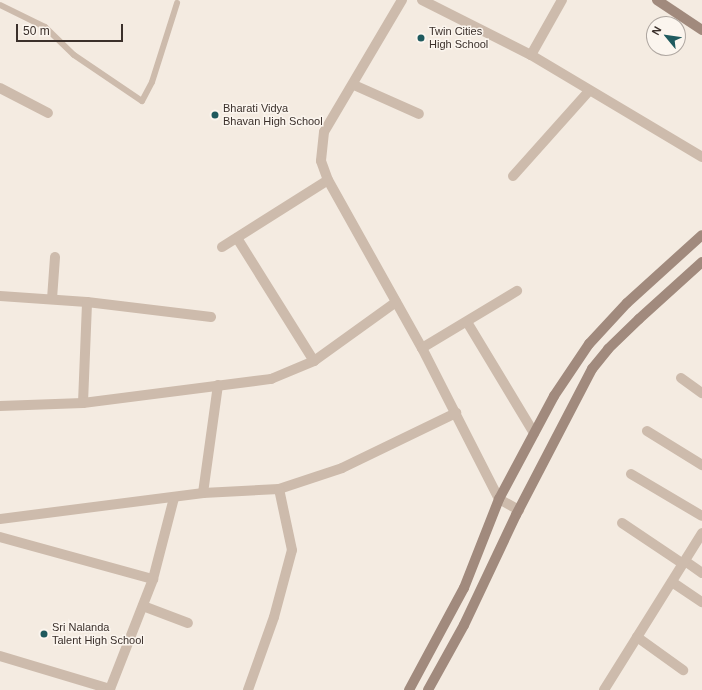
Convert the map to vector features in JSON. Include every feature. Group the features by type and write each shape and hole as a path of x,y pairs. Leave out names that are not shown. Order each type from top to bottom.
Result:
{"street":[{"path":"402,0 354,85 324,132 321,161 328,180 422,348 500,499 519,510"},
{"path":"422,0 531,55 589,91 702,157"},
{"path":"531,55 562,0"},
{"path":"657,0 702,30"},
{"path":"354,85 419,114"},
{"path":"0,88 48,113"},
{"path":"513,176 589,91"},
{"path":"222,247 328,180"},
{"path":"409,690 464,588 500,499 534,433 589,344 627,303 702,235"},
{"path":"237,238 314,361"},
{"path":"52,299 56,257"},
{"path":"428,690 464,625 519,510 592,369 608,349 639,318 702,262"},
{"path":"422,348 517,291"},
{"path":"0,296 87,302 211,317"},
{"path":"83,403 87,302"},
{"path":"0,406 83,403 271,379 314,361 396,302"},
{"path":"467,322 534,433"},
{"path":"681,378 702,392"},
{"path":"203,493 218,385"},
{"path":"0,519 174,498 203,493 279,489 342,468 456,412"},
{"path":"647,431 702,465"},
{"path":"632,474 702,516"},
{"path":"248,690 274,617 292,550 279,489"},
{"path":"0,656 110,689 153,579 174,498"},
{"path":"622,523 702,573"},
{"path":"604,690 702,533"},
{"path":"0,537 153,579"},
{"path":"672,582 702,602"},
{"path":"143,606 188,623"},
{"path":"637,637 683,670"}],"lane":[{"path":"0,4 45,27 74,55 142,102 152,82 177,3"}],"place":[{"name":"Twin Cities High School","path":"421,38"},
{"name":"Bharati Vidya Bhavan High School","path":"215,115"},
{"name":"Sri Nalanda Talent High School","path":"44,634"}]}
